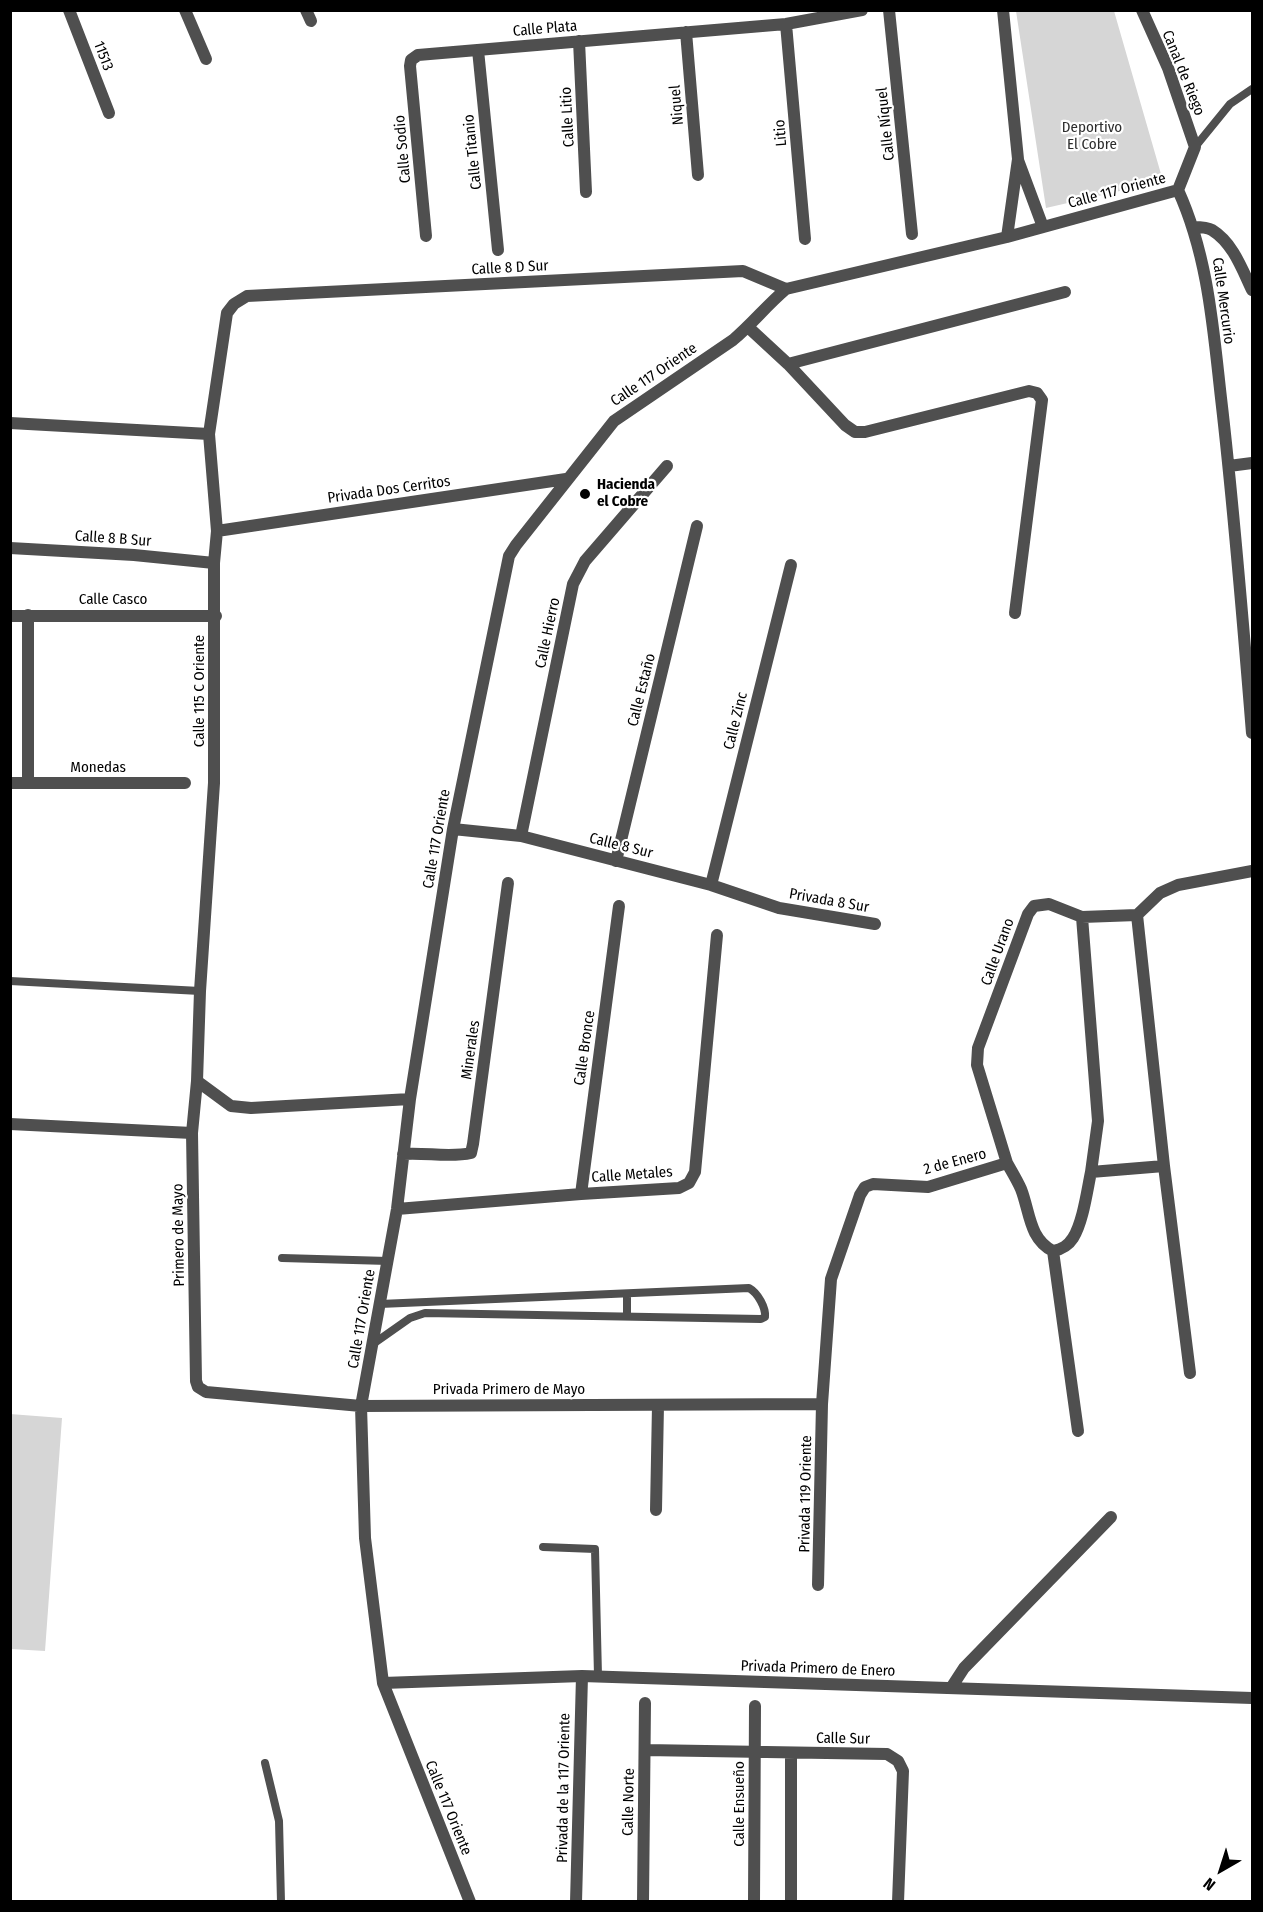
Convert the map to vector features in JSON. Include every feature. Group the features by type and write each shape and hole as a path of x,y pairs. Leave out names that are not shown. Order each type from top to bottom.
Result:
{"street":[{"name":"11513","path":"69,10 109,113"},
{"path":"185,10 206,59"},
{"name":"Calle Plata","path":"411,60 418,55 786,24 862,10"},
{"name":"Calle Níquel","path":"889,10 912,234"},
{"path":"1003,10 1018,159 1007,237"},
{"name":"Canal de Riego","path":"1142,10 1168,68 1196,147"},
{"name":"Litio","path":"786,24 806,239"},
{"name":"Niquel","path":"686,32 698,176"},
{"name":"Calle Litio","path":"579,41 586,192"},
{"name":"Calle Titanio","path":"478,50 498,250"},
{"name":"Calle Sodio","path":"411,60 426,236"},
{"path":"1178,190 1196,147"},
{"path":"1018,159 1043,227"},
{"name":"Calle Mercurio","path":"1178,190 1194,227 1205,272 1229,466 1252,733"},
{"name":"Calle 117 Oriente","path":"470,1902 383,1683 365,1538 361,1406 397,1209 411,1099 453,829 505,567 516,545 614,421 733,340 765,307 786,290 1007,237 1178,190"},
{"path":"1194,227 1211,229 1227,243 1237,257 1252,290"},
{"name":"Calle 8 D Sur","path":"234,304 247,296 743,271 786,290"},
{"path":"788,364 1065,292"},
{"name":"Calle 115 C Oriente","path":"197,1081 200,991 214,783 216,616 214,563 217,531 209,434 227,313 234,304"},
{"path":"748,327 855,432 865,432 1029,391 1037,393 1042,400 1016,613"},
{"path":"10,423 209,434"},
{"path":"1229,466 1252,463"},
{"name":"Calle Hierro","path":"521,836 573,584 585,561 667,466"},
{"name":"Privada Dos Cerritos","path":"217,531 566,479"},
{"name":"Calle Estaño","path":"616,861 697,526"},
{"name":"Calle 8 B Sur","path":"10,548 134,555 214,563"},
{"name":"Calle Zinc","path":"711,885 791,565"},
{"path":"28,615 28,783"},
{"name":"Calle Casco","path":"10,616 216,616"},
{"name":"Monedas","path":"10,783 184,783"},
{"name":"Calle 8 Sur","path":"453,829 521,836 711,885 778,908"},
{"path":"1190,1373 1164,1166 1137,915 1160,893 1178,885 1252,871"},
{"name":"Minerales","path":"403,1154 423,1152 460,1155 471,1153 508,883"},
{"name":"Calle Urano","path":"1007,1163 979,1074 978,1048 1028,914 1034,906 1049,904 1082,917 1137,915"},
{"name":"Calle Bronce","path":"581,1194 619,906"},
{"name":"Privada 8 Sur","path":"778,908 875,924"},
{"path":"1078,1431 1053,1251 1064,1248 1073,1239 1078,1228 1091,1172 1098,1121 1082,917"},
{"name":"Calle Metales","path":"397,1209 679,1188 689,1184 695,1172 717,935"},
{"path":"197,1081 231,1107 251,1108 411,1099"},
{"name":"Primero de Mayo","path":"197,1081 192,1133 196,1381 198,1387"},
{"path":"10,1124 192,1133"},
{"name":"2 de Enero","path":"822,1404 831,1280 860,1195 865,1187 873,1184 928,1187 1007,1163 1021,1190 1034,1233 1043,1246 1053,1251"},
{"path":"1091,1172 1164,1166"},
{"name":"Privada Primero de Mayo","path":"198,1387 206,1392 361,1406 822,1404"},
{"path":"656,1510 658,1404"},
{"name":"Privada 119 Oriente","path":"818,1585 822,1404"},
{"path":"951,1688 964,1668 1111,1517"},
{"name":"Privada de la 117 Oriente","path":"576,1902 582,1676"},
{"name":"Privada Primero de Enero","path":"383,1683 598,1676 1252,1698"},
{"name":"Calle Norte","path":"643,1902 645,1703"},
{"name":"Calle Ensueño","path":"754,1902 755,1706"},
{"name":"Calle Sur","path":"645,1750 887,1755 898,1761 903,1772 898,1902"},
{"path":"791,1753 791,1902"}],"lane":[{"path":"1196,147 1230,104 1252,89"},
{"path":"10,981 200,991"},
{"path":"282,1258 388,1261"},
{"path":"373,1344 417,1314 761,1319 765,1317 756,1293 749,1288 380,1304"},
{"path":"627,1294 627,1316"},
{"path":"514,1299 514,1315"},
{"path":"543,1546 595,1548 598,1676"},
{"path":"265,1762 279,1821 281,1902"}],"green space":[{"name":"Deportivo El Cobre","path":"1016,11 1114,11 1163,181 1046,208"},
{"path":"10,1414 62,1418 45,1651 11,1649"}],"place":[{"name":"Hacienda el Cobre","path":"585,494"}]}
